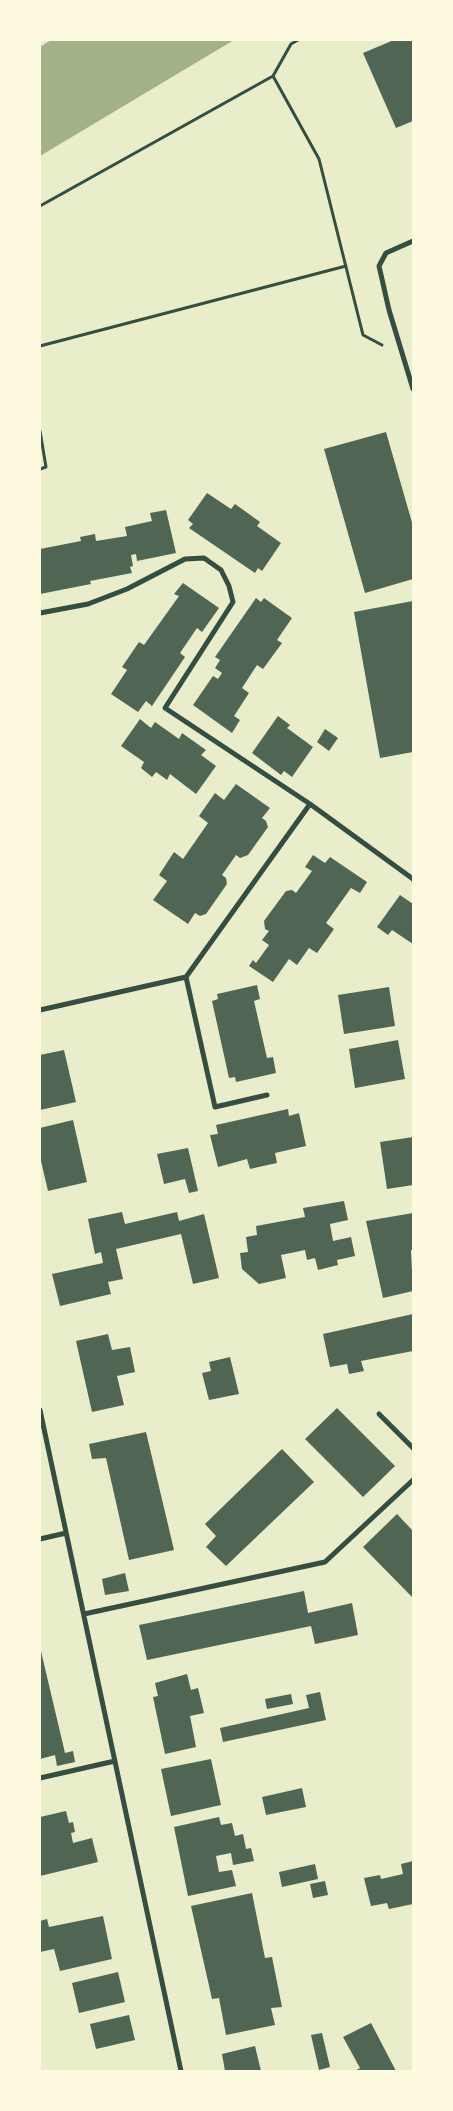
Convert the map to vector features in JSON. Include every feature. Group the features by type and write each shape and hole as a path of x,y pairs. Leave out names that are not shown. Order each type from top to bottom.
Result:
{"street":[{"path":"413,240 386,253 378,266 413,389"},
{"path":"40,613 88,604 128,589 185,559 204,558 221,570 229,586 233,602 165,708 310,804 413,879"},
{"path":"40,1010 186,977 310,804"},
{"path":"186,977 215,1107 267,1095"},
{"path":"40,1410 182,2071"},
{"path":"380,1414 413,1448"},
{"path":"84,1614 325,1562 413,1480"},
{"path":"40,1539 66,1533"},
{"path":"40,1778 115,1761"}],"path":[{"path":"40,206 273,76 291,44 298,40"},
{"path":"273,76 319,159 364,335 388,349"},
{"path":"40,346 346,266"},
{"path":"40,431 46,467 40,469"}],"shaded area":[{"path":"51,40 234,40 40,156 40,47"}],"building":[{"path":"394,40 413,40 413,121 396,128 363,53"},
{"path":"386,432 413,526 413,579 365,593 324,449"},
{"path":"207,493 231,509 235,504 260,522 257,526 281,543 262,571 258,568 255,573 189,528 193,524 188,520"},
{"path":"166,510 176,553 137,561 136,554 131,555 133,566 130,567 132,573 90,581 91,584 40,594 40,549 81,541 80,537 95,534 96,541 127,536 125,527 152,521 150,513"},
{"path":"183,583 219,608 202,632 197,628 180,653 185,657 152,706 146,701 138,712 111,694 127,670 122,667 139,642 144,645 179,596 174,594"},
{"path":"256,598 261,602 264,598 292,618 277,640 282,643 263,669 257,665 242,688 249,693 234,716 240,720 232,733 193,705 213,676 218,679 222,673 215,668 220,660 215,657"},
{"path":"413,601 413,752 380,758 354,612"},
{"path":"278,716 290,725 287,728 313,747 292,777 284,771 281,775 252,753"},
{"path":"140,719 151,728 155,722 179,739 182,733 206,750 201,755 216,766 196,794 170,774 167,780 156,772 152,777 141,768 144,762 121,746"},
{"path":"325,729 338,738 329,751 317,742"},
{"path":"236,784 270,808 262,818 266,821 268,827 248,855 240,858 236,855 222,875 226,878 227,884 206,914 200,916 195,913 188,924 153,900 167,881 159,875 174,852 183,859 208,823 199,816 215,793 224,800"},
{"path":"313,855 325,863 330,857 367,882 360,893 351,888 326,923 334,929 317,953 309,948 297,965 289,959 273,982 249,966 253,960 256,963 269,945 262,940 269,931 265,929 264,921 286,891 292,890 296,893 312,871 305,867"},
{"path":"400,895 413,904 413,944 392,930 388,935 377,927"},
{"path":"257,985 260,999 254,1001 267,1058 273,1057 276,1073 236,1082 235,1077 229,1078 212,1001 218,999 217,994"},
{"path":"389,987 395,1026 344,1034 338,995"},
{"path":"398,1040 405,1079 355,1088 349,1049"},
{"path":"64,1050 76,1102 40,1110 40,1055"},
{"path":"288,1109 289,1116 299,1113 306,1146 275,1153 277,1163 250,1169 247,1159 218,1167 210,1135 218,1134 216,1125"},
{"path":"73,1120 87,1182 48,1191 40,1157 40,1128"},
{"path":"413,1137 413,1185 387,1189 380,1142"},
{"path":"188,1148 198,1191 189,1193 185,1179 164,1184 157,1154"},
{"path":"344,1201 348,1220 330,1224 333,1241 351,1237 355,1256 337,1260 338,1265 318,1270 315,1258 307,1260 305,1250 281,1255 286,1278 259,1284 242,1269 240,1253 248,1252 246,1237 257,1235 256,1226 305,1217 303,1208"},
{"path":"122,1212 125,1224 177,1212 179,1221 204,1214 219,1278 193,1284 181,1234 116,1249 123,1279 108,1282 111,1294 60,1306 52,1274 103,1263 101,1252 95,1254 88,1219"},
{"path":"413,1213 413,1250 411,1250 413,1291 383,1298 366,1221"},
{"path":"413,1314 413,1351 361,1361 364,1371 349,1374 347,1364 330,1367 323,1334"},
{"path":"108,1334 112,1350 130,1347 135,1372 117,1376 124,1405 92,1412 76,1341"},
{"path":"230,1357 239,1394 209,1400 202,1373 211,1371 209,1362"},
{"path":"337,1408 395,1466 363,1497 305,1439"},
{"path":"146,1432 174,1550 129,1560 106,1458 92,1459 89,1444"},
{"path":"282,1449 314,1482 226,1566 206,1547 216,1536 205,1524"},
{"path":"397,1514 413,1531 413,1598 363,1547"},
{"path":"125,1573 129,1591 105,1595 102,1579"},
{"path":"304,1591 308,1613 352,1603 358,1635 315,1644 311,1626 147,1660 139,1625"},
{"path":"40,1647 65,1753 73,1751 75,1762 57,1766 55,1755 40,1759"},
{"path":"187,1674 191,1690 198,1688 204,1713 190,1716 196,1747 165,1754 153,1697 158,1696 155,1683"},
{"path":"320,1692 326,1720 223,1742 220,1728 309,1708 306,1695"},
{"path":"291,1694 293,1704 267,1709 265,1699"},
{"path":"211,1759 221,1805 171,1816 161,1769"},
{"path":"302,1788 306,1807 266,1815 262,1797"},
{"path":"66,1811 69,1823 73,1822 75,1832 71,1833 73,1843 92,1838 98,1862 40,1876 40,1817"},
{"path":"219,1817 221,1825 232,1823 235,1836 243,1834 246,1849 251,1848 254,1861 233,1865 231,1853 216,1856 219,1872 232,1870 236,1886 188,1896 174,1827"},
{"path":"413,1861 413,1904 389,1909 387,1903 371,1906 364,1878 380,1875 381,1879 403,1874 401,1864"},
{"path":"315,1864 318,1879 282,1887 279,1872"},
{"path":"325,1881 328,1895 313,1898 310,1884"},
{"path":"252,1893 265,1958 272,1957 282,2007 271,2008 275,2025 226,2035 219,1998 212,1999 191,1906"},
{"path":"103,1916 112,1959 60,1971 54,1949 40,1952 40,1921 47,1919 49,1927"},
{"path":"118,1972 125,2002 79,2013 72,1983"},
{"path":"129,2015 135,2040 96,2049 90,2024"},
{"path":"371,2023 396,2071 355,2071 360,2068 343,2037"},
{"path":"322,2033 330,2067 319,2070 311,2035"},
{"path":"255,2046 261,2071 225,2071 222,2054"}]}
